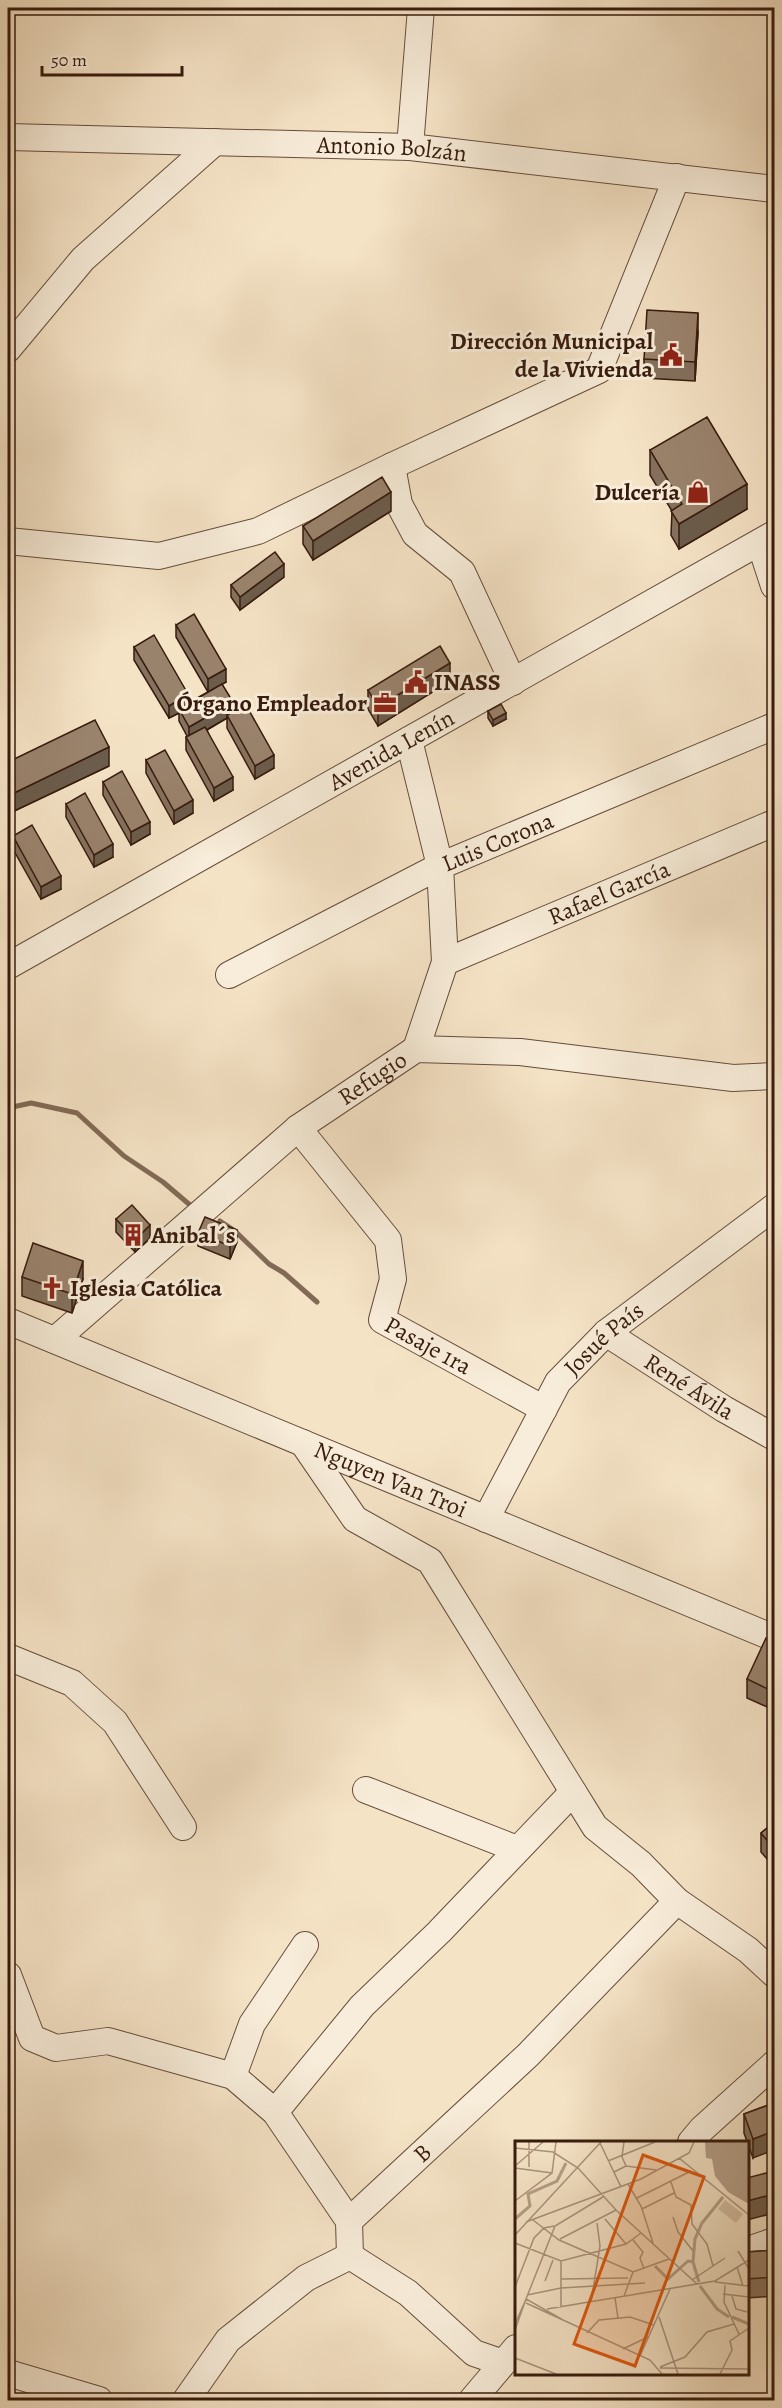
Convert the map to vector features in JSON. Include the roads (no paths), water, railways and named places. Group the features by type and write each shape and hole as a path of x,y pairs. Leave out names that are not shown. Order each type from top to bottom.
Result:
{"street":[{"path":"410,147 422,8"},
{"name":"Antonio Bolzán","path":"8,137 410,147 774,189"},
{"path":"8,349 83,259 215,142"},
{"path":"8,541 159,556 258,531 599,370 677,177"},
{"path":"392,466 399,504 415,534 462,572 513,682"},
{"path":"767,538 774,586"},
{"name":"Avenida Lenín","path":"8,966 767,538"},
{"name":"Luis Corona","path":"229,975 440,866 774,726"},
{"path":"409,740 440,866 445,962 416,1049"},
{"name":"Rafael García","path":"445,962 774,823"},
{"name":"Refugio","path":"55,1340 298,1128 416,1049 520,1052 733,1078 774,1076"},
{"name":"Pasaje 1ra","path":"298,1128 388,1240 393,1279 382,1320 544,1409"},
{"name":"Josué País","path":"486,1519 558,1382 606,1333 774,1207"},
{"name":"Nguyen Van Troi","path":"8,1321 774,1638"},
{"name":"René Ávila","path":"606,1333 724,1409 774,1437"},
{"path":"303,1443 355,1519 430,1561 595,1827 641,1864 677,1901 748,1950 774,1974"},
{"path":"8,1657 72,1683 116,1722 183,1827"},
{"path":"366,1790 517,1849"},
{"path":"275,2112 362,2006 439,1932 573,1792"},
{"name":"B","path":"349,2221 528,2055 677,1901"},
{"path":"233,2076 252,2024 305,1946"},
{"path":"8,1975 32,2038 56,2048 108,2041 233,2076 275,2112 349,2221 350,2256"},
{"path":"692,2141 702,2129 774,2064"},
{"path":"749,2249 774,2241"},
{"path":"350,2256 408,2293 474,2353 510,2356"},
{"path":"186,2400 228,2340 306,2278 350,2256"},
{"path":"471,2400 510,2356"},
{"path":"8,2373 99,2400"}],"waterway":[{"path":"8,1108 31,1103 77,1113 124,1156 163,1182 190,1205"},
{"path":"220,1221 235,1231 269,1264 284,1273 317,1302"}],"place":[{"name":"Dirección Municipal de la Vivienda","path":"671,355"},
{"name":"Dulcería","path":"698,492"},
{"name":"INASS","path":"416,682"},
{"name":"Órgano Empleador","path":"385,703"},
{"name":"Anibal´s","path":"133,1235"},
{"name":"Iglesia Católica","path":"52,1288"}]}
